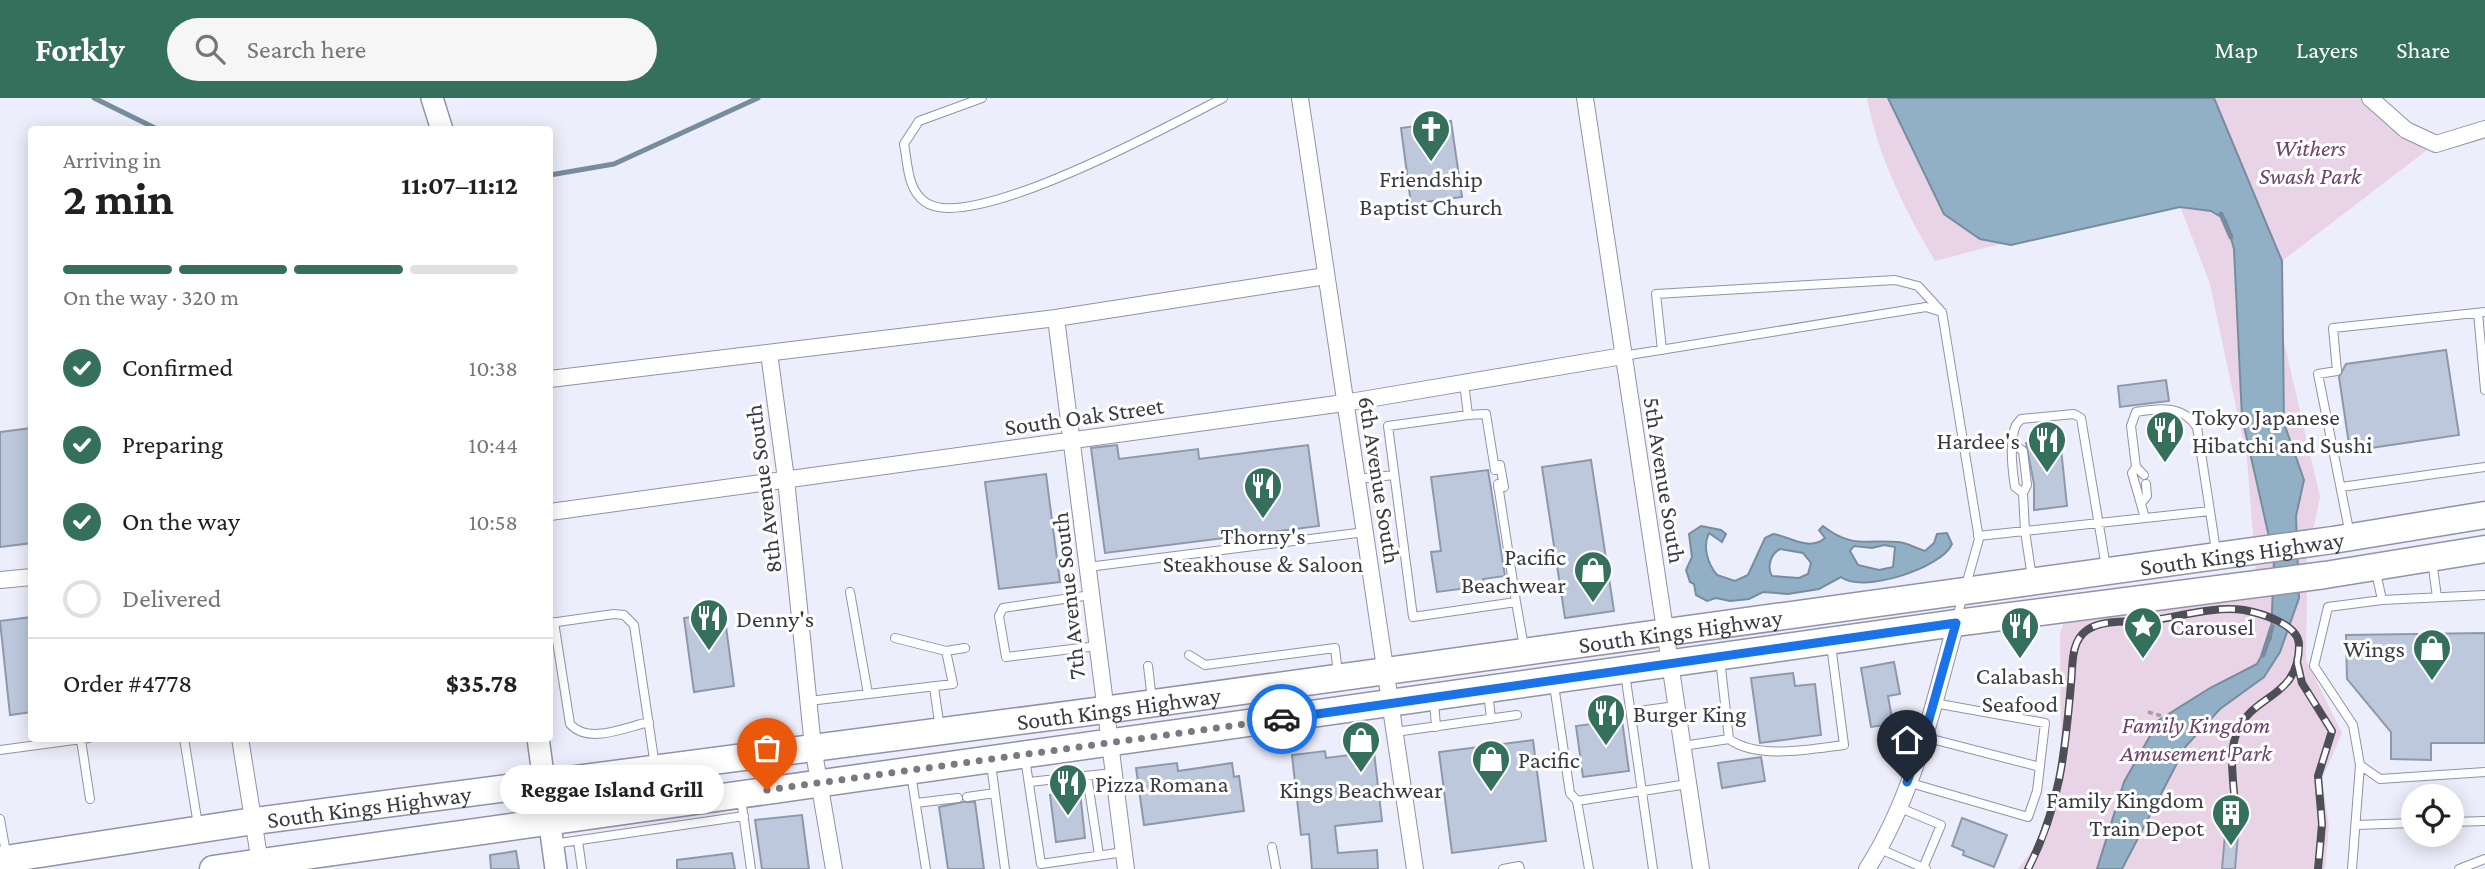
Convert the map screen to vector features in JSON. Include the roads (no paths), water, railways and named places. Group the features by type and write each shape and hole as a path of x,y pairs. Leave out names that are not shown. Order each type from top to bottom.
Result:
{"main road":[{"name":"South Kings Highway","path":"4,860 254,821 1104,710 2342,538 2485,514"},
{"name":"South Kings Highway","path":"213,869 260,866 611,825 742,805 820,783 1830,640 2325,575 2485,549"}],"street":[{"path":"432,98 441,126"},
{"name":"6th Avenue South","path":"1300,98 1415,869"},
{"name":"5th Avenue South","path":"1585,98 1701,869"},
{"path":"2370,98 2406,130 2436,144 2485,130"},
{"path":"553,379 1056,318 1326,276"},
{"name":"7th Avenue South","path":"1056,318 1074,440 1104,710 1126,869"},
{"name":"8th Avenue South","path":"769,353 786,479 813,747 834,869"},
{"name":"South Oak Street","path":"553,512 1345,403 1623,356"},
{"path":"0,580 28,577"},
{"path":"1867,869 1880,849 1924,737 1956,623"},
{"path":"241,742 260,866"},
{"path":"538,742 556,869"}],"lane":[{"path":"982,98 919,121 904,144 913,191 927,204 954,209 980,205 1095,164 1223,98"},
{"path":"1662,350 1656,294 1895,280 1918,286 1942,312 1978,536 1956,623"},
{"path":"1623,356 1926,307 1942,312"},
{"path":"2342,538 2341,487 2318,374 2337,371 2333,328 2482,313 2485,390"},
{"path":"1464,383 1468,415"},
{"path":"2144,475 2136,467 2131,426 2136,412 2178,410 2190,416 2197,427 2210,511 2226,554"},
{"path":"1516,602 1413,618 1388,426 1486,414 1495,468 1500,465 1504,487 1498,486 1525,650"},
{"path":"2023,493 2015,487 2010,453 2015,445 2014,431 2021,419 2074,414 2081,418 2107,570"},
{"path":"2015,445 2023,451 2025,463 2025,531 2032,581"},
{"path":"2136,467 2132,473 2135,493 2142,502 2144,518"},
{"path":"2341,487 2485,467"},
{"path":"1357,480 1394,475"},
{"path":"2142,502 2147,496 2146,485"},
{"path":"1978,536 2210,511"},
{"path":"1088,567 1365,532"},
{"path":"2432,558 2437,597"},
{"path":"2375,567 2382,600"},
{"path":"850,592 868,694"},
{"path":"2352,869 2360,765 2353,725 2314,666 2328,607 2382,600 2485,594"},
{"path":"1091,595 1003,608 999,617 1006,657 1097,646"},
{"path":"553,622 614,614 624,615 634,625 656,768"},
{"path":"553,628 570,724 576,731 591,735 649,722"},
{"path":"895,638 946,651 965,649"},
{"path":"1720,656 1729,739 1736,745 1779,752 1844,745 1830,640"},
{"path":"1189,655 1205,665 1335,648 1338,677"},
{"path":"809,701 953,684 946,651"},
{"path":"1148,666 1153,703"},
{"path":"1625,670 1653,869"},
{"path":"1553,679 1570,793 1577,801 1589,869"},
{"path":"934,687 940,731"},
{"path":"1488,689 1491,719"},
{"path":"1434,696 1436,727"},
{"path":"1907,782 2028,817 2037,791 2045,723 1934,703"},
{"path":"1631,712 1676,706"},
{"path":"1395,732 1517,715"},
{"path":"1924,737 2040,767"},
{"path":"1683,746 1729,739"},
{"path":"0,750 62,742"},
{"path":"85,742 90,799"},
{"path":"185,742 199,831"},
{"path":"1024,755 1041,864 1124,852"},
{"path":"990,760 1005,869"},
{"path":"2360,765 2380,779 2485,772"},
{"path":"911,771 926,869"},
{"path":"1029,782 1113,773"},
{"path":"1087,776 1099,855"},
{"path":"1577,801 1688,784"},
{"path":"916,803 995,793"},
{"path":"742,805 751,869"},
{"path":"1880,849 1924,868 1941,825 1898,807"},
{"path":"0,818 4,860"},
{"path":"2464,822 2485,821"},
{"path":"2356,825 2401,823"},
{"path":"551,833 578,841 611,825"},
{"path":"578,841 582,869"},
{"path":"1272,847 1276,869"},
{"path":"2459,869 2485,859"},
{"path":"1503,869 1520,866 1520,869"}],"water":[{"path":"1888,98 2214,98 2282,261 2284,423 2304,480 2296,516 2299,598 2280,652 2264,677 2220,709 2186,746 2122,869 2097,869 2124,782 2159,720 2210,688 2257,664 2271,638 2274,559 2242,417 2234,249 2226,220 2211,211 2180,207 2011,245 1980,239 1944,214"},
{"path":"1701,526 1721,530 1726,534 1722,542 1709,533 1707,555 1717,575 1735,581 1748,575 1765,538 1773,534 1812,544 1825,538 1819,530 1823,526 1843,538 1860,542 1898,542 1925,551 1934,543 1937,534 1947,533 1952,544 1933,562 1901,576 1866,582 1841,577 1819,589 1788,594 1763,592 1749,599 1730,601 1716,598 1707,601 1696,595 1694,584 1690,582 1686,570 1692,557 1689,534","holes":["1884,545 1895,547 1893,567 1879,570 1858,565 1850,551 1854,546 1872,548","1780,549 1803,553 1811,563 1808,574 1799,578 1772,576 1770,561"]}],"waterway":[{"path":"94,98 151,126"},
{"path":"553,174 614,164 758,98"},
{"path":"2221,214 2231,237"},
{"path":"2263,655 2272,627"}],"railway":[{"path":"2028,869 2047,823 2059,779 2075,648 2087,630 2102,624 2233,609 2268,617 2293,631 2299,645 2292,676 2284,686 2244,719 2237,732 2232,753 2235,822"},
{"path":"2297,662 2302,683 2332,731 2318,776 2322,824 2318,869"}],"place":[{"name":"Friendship Baptist Church","path":"1431,163"},
{"name":"Tokyo Japanese Hibatchi and Sushi","path":"2165,464"},
{"name":"Hardee's","path":"2047,474"},
{"name":"Thorny's Steakhouse & Saloon","path":"1263,520"},
{"name":"Pacific Beachwear","path":"1593,604"},
{"name":"Denny's","path":"709,652"},
{"name":"Calabash Seafood","path":"2020,660"},
{"name":"Carousel","path":"2143,660"},
{"name":"Wings","path":"2432,682"},
{"name":"Burger King","path":"1606,747"},
{"name":"Kings Beachwear","path":"1361,774"},
{"name":"Reggae Island Grill","path":"767,790"},
{"name":"Pacific","path":"1491,793"},
{"name":"Pizza Romana","path":"1068,817"},
{"name":"Family Kingdom Train Depot","path":"2231,847"}],"park label":[{"name":"Withers Swash Park","path":"2310,161"},
{"name":"Family Kingdom Amusement Park","path":"2196,738"}]}
